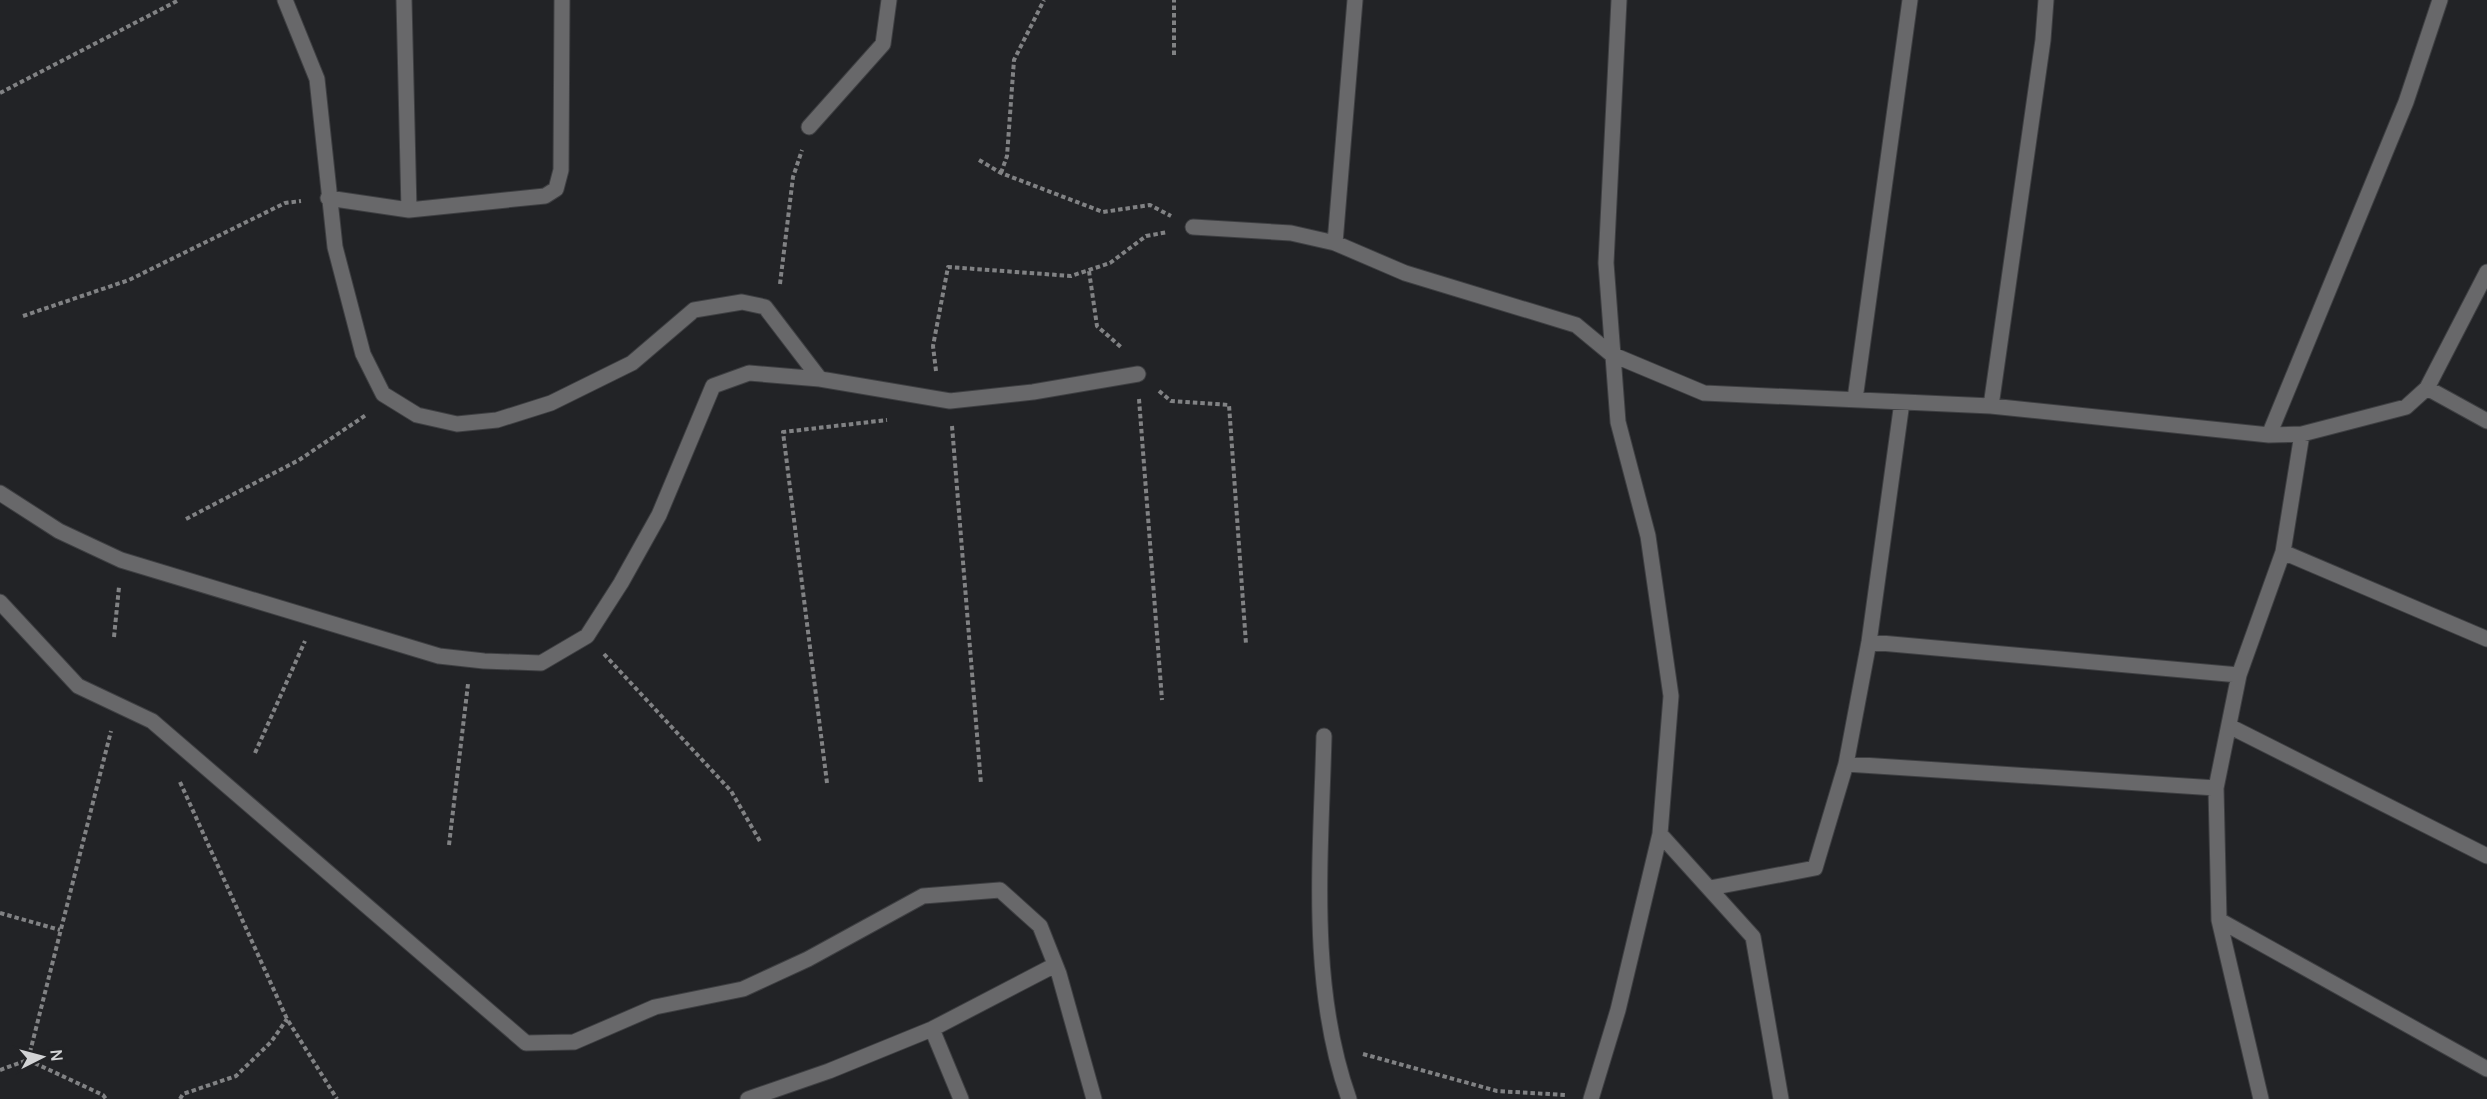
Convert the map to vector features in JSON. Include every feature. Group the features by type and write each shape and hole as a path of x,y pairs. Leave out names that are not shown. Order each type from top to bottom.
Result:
{"street":[{"path":"285,0 316,79 335,247 363,354 383,394 417,415 457,424 497,420 551,403 632,363 694,310 742,302 765,307 820,379"},
{"path":"404,0 409,210"},
{"path":"328,198 409,210 545,196 556,189 561,170 562,0"},
{"path":"809,126 873,58 883,44 889,0"},
{"path":"1335,243 1355,0"},
{"path":"1592,1098 1618,1010 1660,834 1671,696 1648,536 1618,422 1611,354 1606,263 1618,0"},
{"path":"1855,399 1910,0"},
{"path":"1991,405 2043,40 2046,0"},
{"path":"2269,435 2406,102 2440,0"},
{"path":"1193,227 1291,232 1335,243 1405,273 1576,325 1611,354 1704,393 1991,405 2269,435 2302,434 2406,407 2427,388 2487,272"},
{"path":"0,493 59,531 121,560 439,656 541,663 587,636 621,583 659,515 713,386 749,373 820,379 950,401 1033,392 1137,374"},
{"path":"2427,388 2487,421"},
{"path":"1710,888 1815,868 1846,764 1869,642 1902,402"},
{"path":"2261,1099 2219,920 2216,788 2240,675 2283,552 2302,434"},
{"path":"2283,552 2487,639"},
{"path":"0,602 78,686 152,721 526,1043 574,1041 655,1007 743,989 808,959 923,896 1000,890 1040,926 1055,965 1094,1099"},
{"path":"1869,642 2240,675"},
{"path":"2229,726 2487,856"},
{"path":"1324,736 1320,918 1325,993 1333,1046 1349,1099"},
{"path":"1846,764 2216,788"},
{"path":"1660,834 1753,937 1781,1099"},
{"path":"2219,920 2487,1069"},
{"path":"748,1099 829,1071 932,1029 1055,965"},
{"path":"932,1029 961,1099"}],"path":[{"path":"0,93 179,0"},
{"path":"1001,173 1006,156 1014,60 1044,0"},
{"path":"1174,0 1174,55"},
{"path":"765,307 778,298 793,177 809,126"},
{"path":"979,160 1001,173 1103,212 1150,206 1193,227"},
{"path":"23,316 129,280 285,203 328,198"},
{"path":"981,784 950,401 937,379 933,346 948,267 1071,276 1110,263 1146,236 1193,227"},
{"path":"1089,271 1097,326 1120,348 1139,357 1143,366 1137,374 1162,700"},
{"path":"1137,374 1171,401 1229,405 1246,644"},
{"path":"186,519 299,460 391,398"},
{"path":"827,783 783,432 895,419"},
{"path":"114,638 121,560"},
{"path":"255,753 315,619"},
{"path":"587,636 731,791 761,843"},
{"path":"449,845 471,659"},
{"path":"28,1059 118,704"},
{"path":"177,774 287,1020 338,1099"},
{"path":"0,914 60,930"},
{"path":"180,1099 183,1094 236,1076 271,1042 287,1020"},
{"path":"1333,1046 1497,1091 1592,1098"},
{"path":"0,1070 28,1059 103,1095 106,1099"}]}
